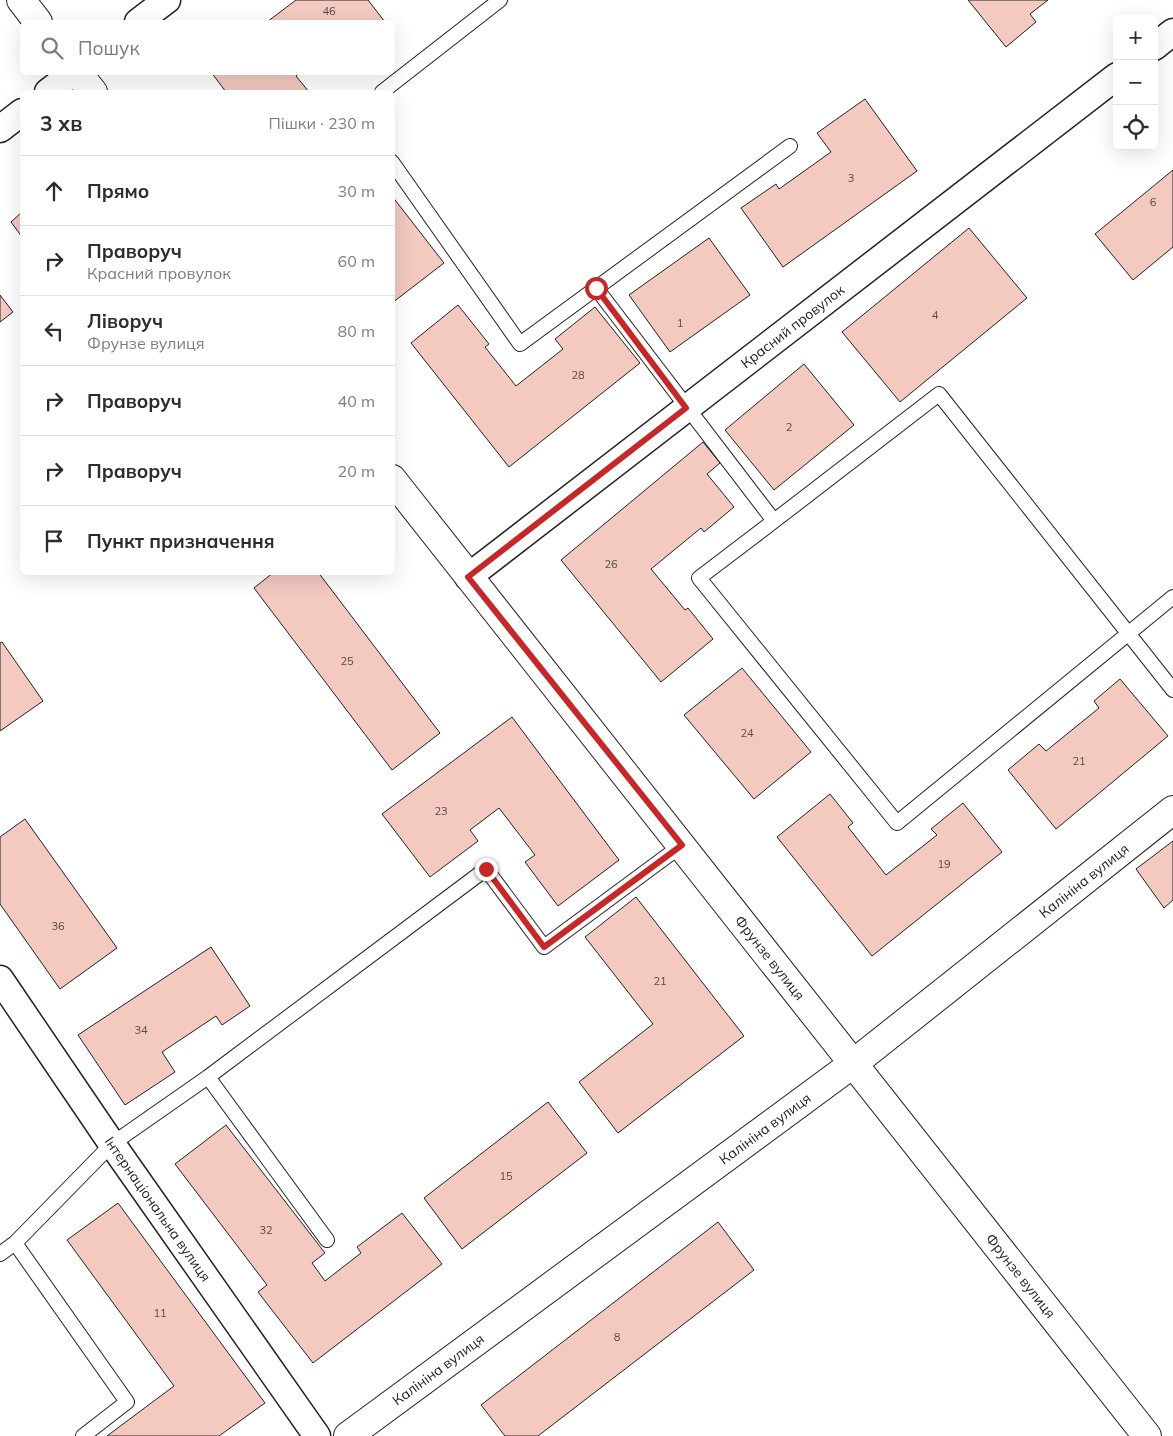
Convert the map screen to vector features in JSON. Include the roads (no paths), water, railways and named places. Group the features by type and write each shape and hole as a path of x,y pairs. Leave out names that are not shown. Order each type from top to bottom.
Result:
{"street":[{"path":"20,0 36,20"},
{"path":"141,20 167,0"},
{"path":"1158,44 1173,32"},
{"path":"51,90 72,75"},
{"path":"79,75 91,90"},
{"name":"Красний провулок","path":"468,577 1113,79"},
{"path":"0,129 20,114"},
{"name":"Фрунзе вулиця","path":"395,483 1147,1436"},
{"name":"Калініна вулиця","path":"348,1436 854,1063 1173,810"},
{"name":"Інтернаціональна вулиця","path":"0,980 112,1144 317,1436"}],"lane":[{"path":"385,90 500,0"},
{"path":"395,166 520,344 790,146"},
{"path":"596,288 774,521"},
{"path":"1173,597 1128,633 897,823 699,578 939,394 1128,633 1173,690"},
{"path":"0,1254 15,1243 112,1144 208,1077 486,869 544,947 682,845"},
{"path":"208,1077 327,1240"},
{"path":"15,1243 126,1402 83,1436"}]}
